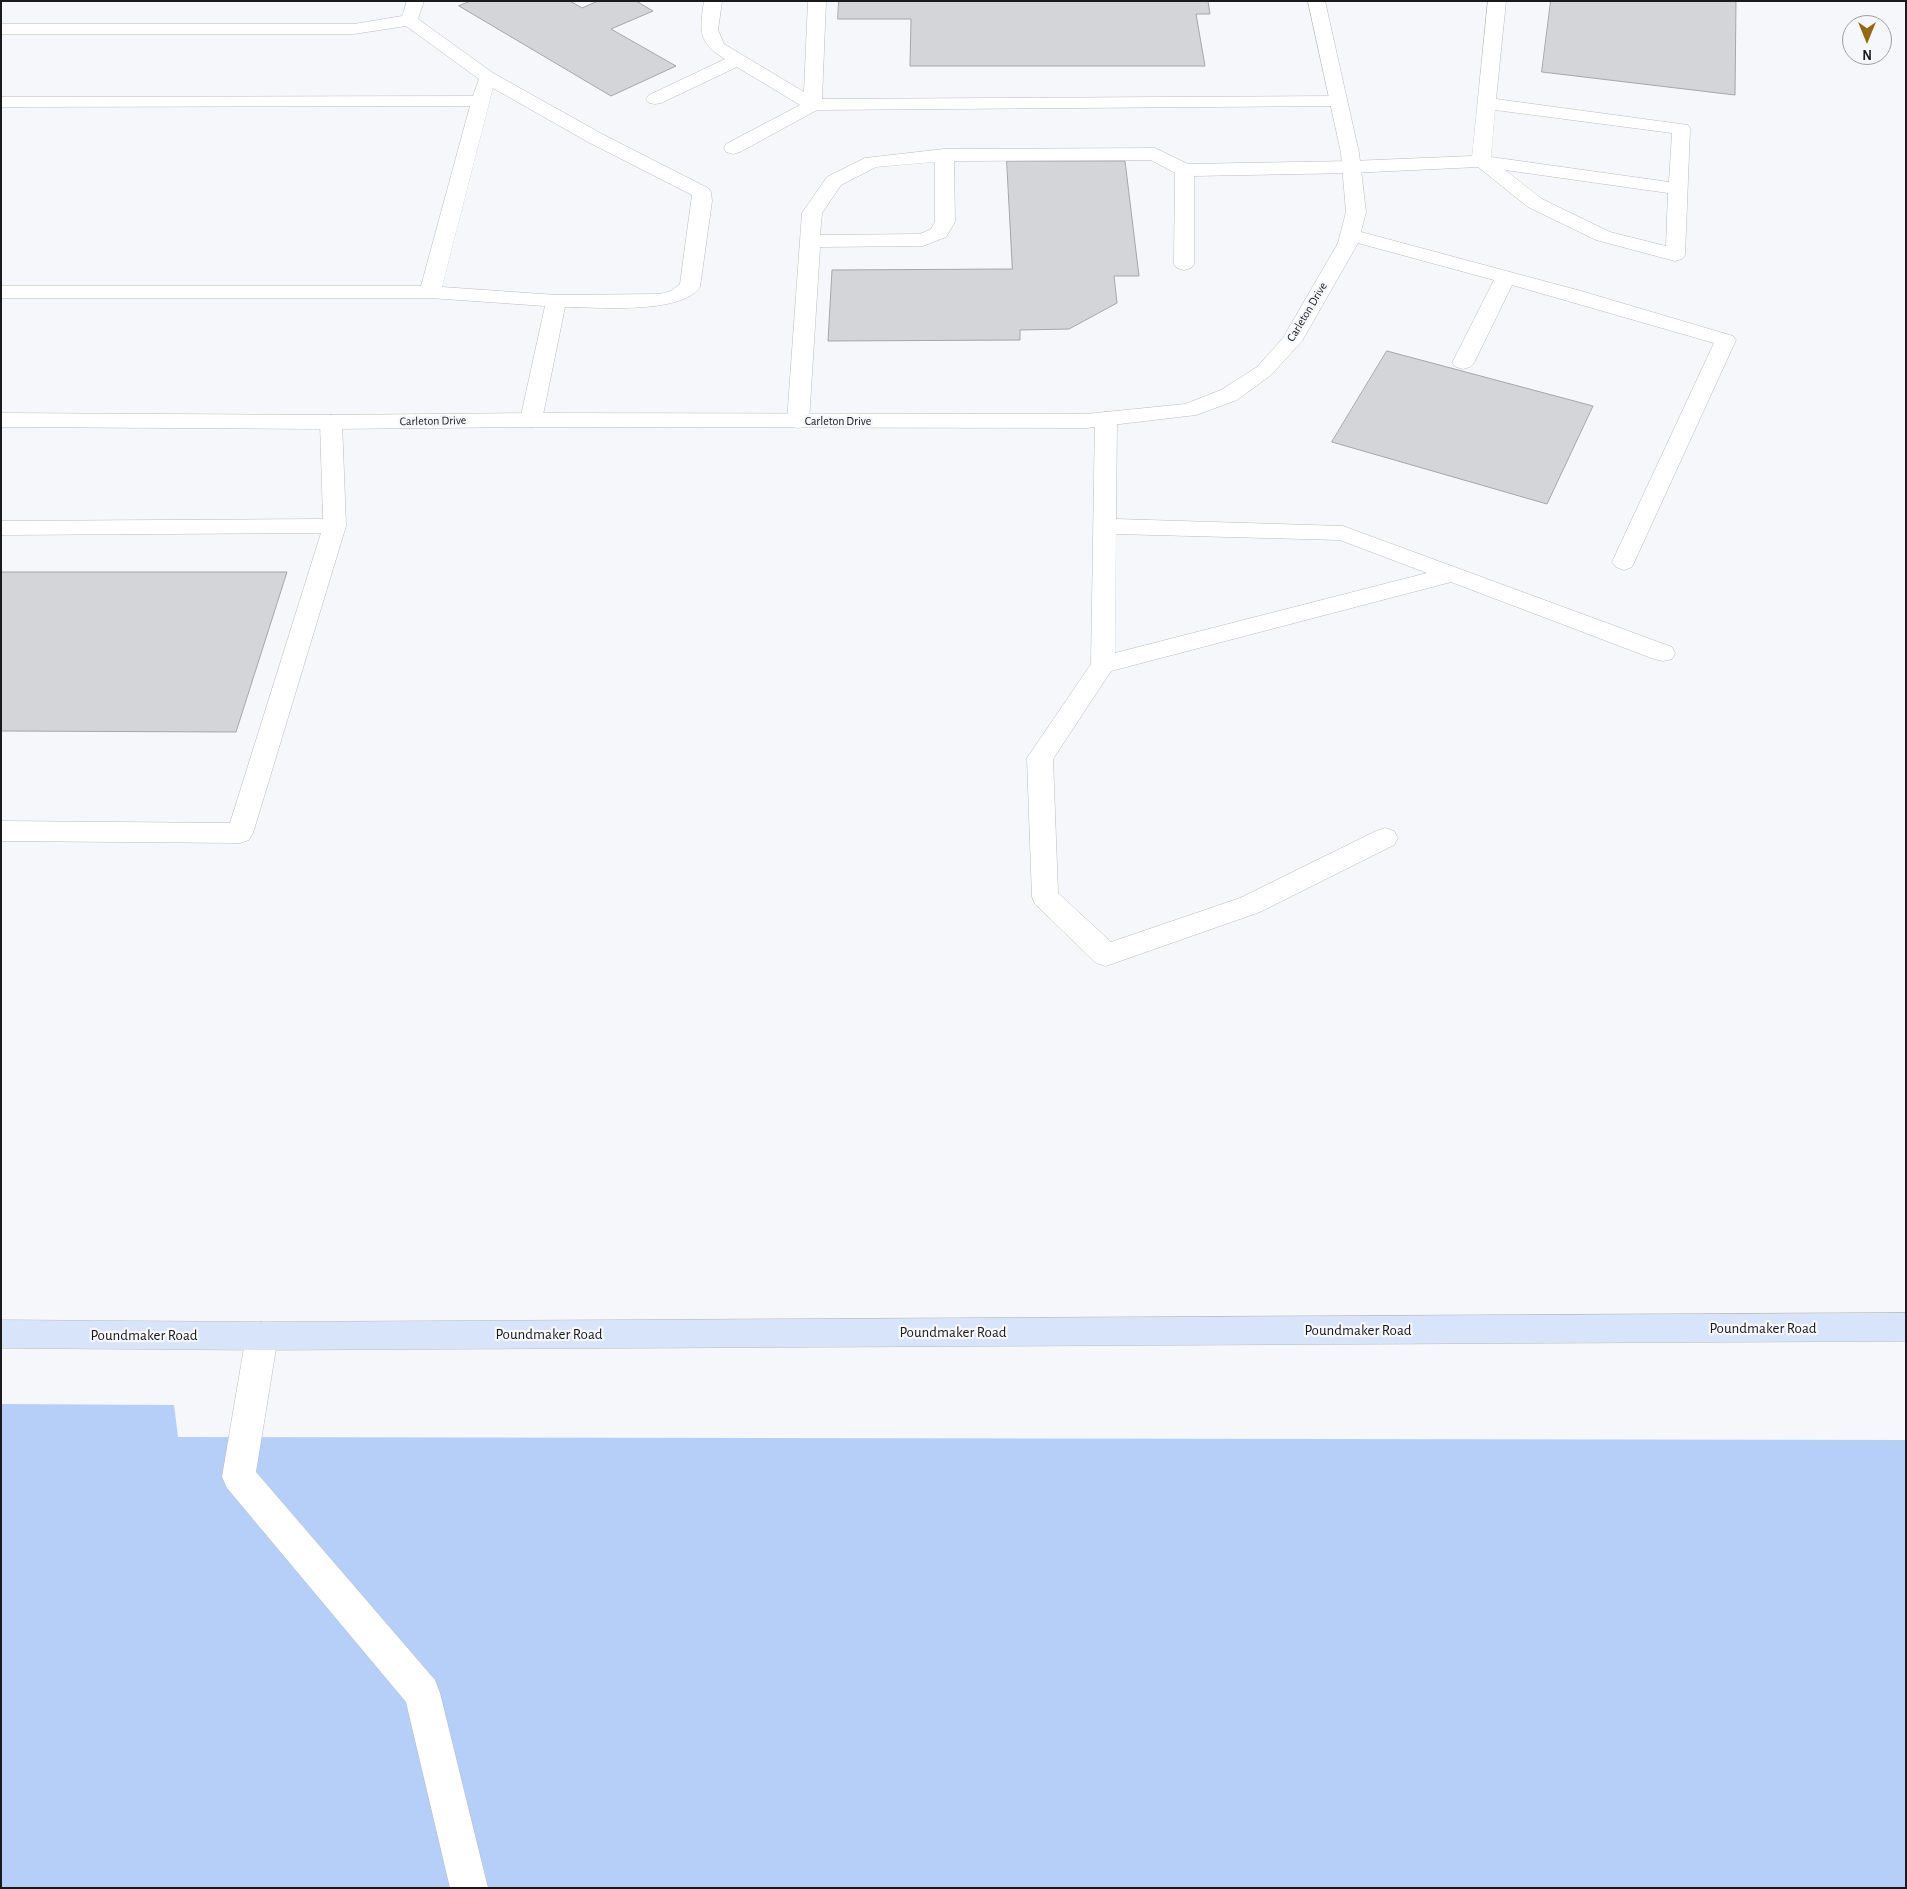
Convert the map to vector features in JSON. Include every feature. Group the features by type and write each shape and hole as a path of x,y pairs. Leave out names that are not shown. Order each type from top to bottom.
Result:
{"street":[{"path":"409,20 416,1"},
{"path":"714,1 709,30 718,47 813,104"},
{"path":"813,104 817,1"},
{"name":"Carleton Drive","path":"1,420 331,422 532,420 1086,421 1188,410 1229,395 1264,371 1292,341 1348,243 1356,212 1351,167 1316,1"},
{"path":"1481,160 1497,1"},
{"path":"1,29 354,28 409,20 487,77 595,138 701,192 702,201 690,287 678,295 661,300 556,301 430,292 1,292"},
{"path":"655,99 737,60"},
{"path":"430,292 487,77"},
{"path":"1,102 481,101"},
{"path":"733,148 813,104 1338,101"},
{"path":"1481,160 1535,203 1604,236 1675,255 1681,129 1487,103"},
{"path":"798,421 812,213 834,181 872,162 944,156 1155,154 1185,170 1351,167 1481,160 1678,189"},
{"path":"810,241 922,240 939,233 945,222 944,156"},
{"path":"1184,264 1185,170"},
{"path":"1350,235 1506,277 1726,340 1624,562"},
{"path":"1463,363 1506,277"},
{"path":"532,420 556,301"},
{"path":"1106,419 1103,665 1040,758 1046,897 1106,955 1250,905 1385,838"},
{"path":"1,831 240,833 335,526 331,422"},
{"path":"1,528 335,526"},
{"path":"1104,526 1343,532 1663,653"},
{"path":"1103,665 1452,574"},
{"name":"Poundmaker Road","path":"1,1334 262,1336 1906,1327"},
{"path":"262,1336 239,1477 422,1693 469,1888"}],"shaded area":[{"path":"1,1404 174,1405 178,1437 1906,1440 1906,1888 1,1888"}],"building":[{"path":"471,1 570,1 582,8 598,1 636,1 653,11 611,29 676,66 611,96 459,6"},
{"path":"839,1 1208,1 1210,14 1196,14 1205,66 910,66 911,19 838,19"},
{"path":"1551,1 1736,1 1735,95 1542,72"},
{"path":"1007,161 1125,161 1139,276 1114,276 1117,303 1069,329 1020,330 1020,340 828,341 832,270 1012,269"},
{"path":"1387,351 1593,406 1547,504 1332,442"},
{"path":"1,572 287,572 236,732 1,731"}]}
